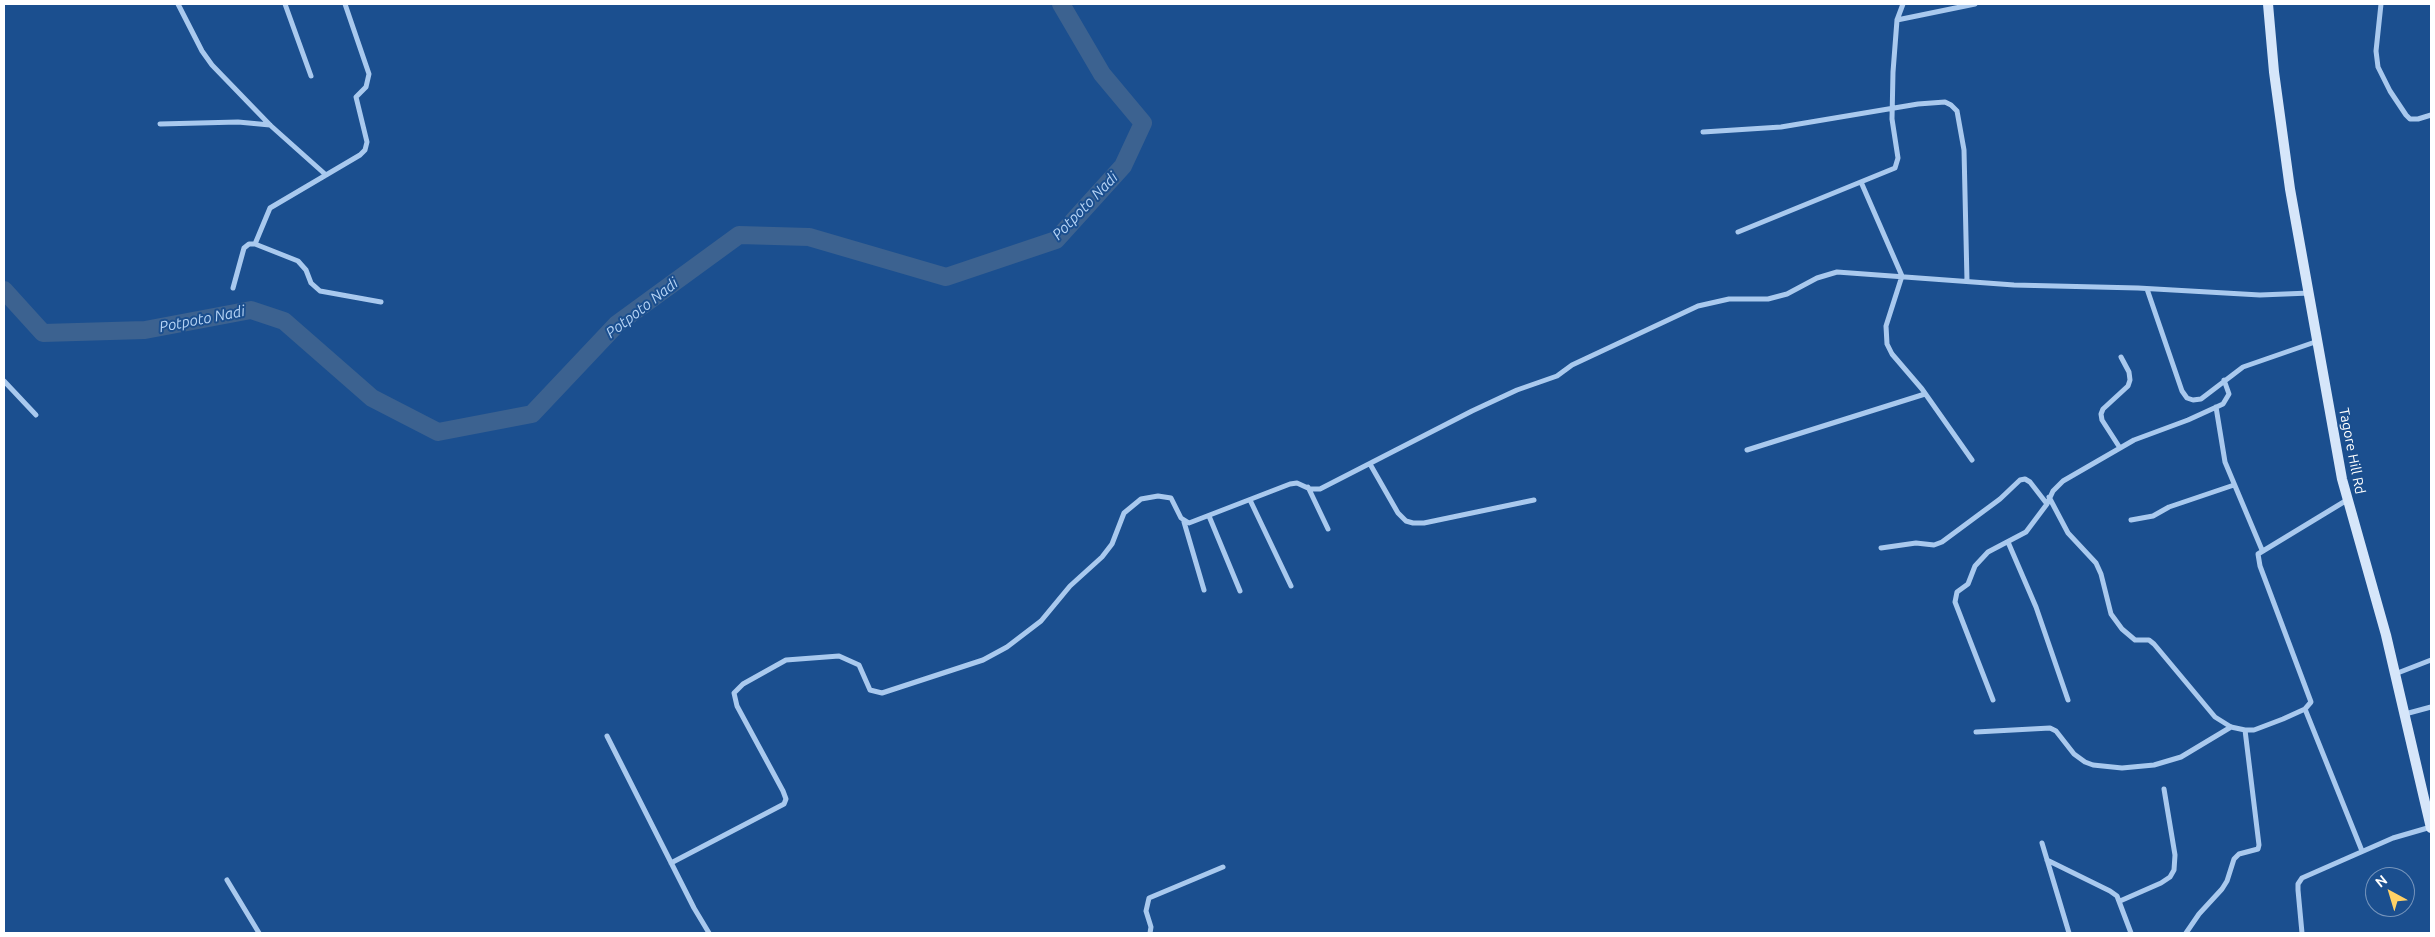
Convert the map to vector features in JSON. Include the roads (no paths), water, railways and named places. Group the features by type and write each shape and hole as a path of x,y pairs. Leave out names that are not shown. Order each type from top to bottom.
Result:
{"main road":[{"name":"Tagore Hill Rd","path":"2268,4 2274,72 2290,189 2347,500 2395,674 2431,827"}],"street":[{"path":"178,4 202,51 212,65 270,125 326,175"},
{"path":"284,4 312,76"},
{"path":"255,244 270,208 360,155 366,142 356,97 369,81 369,74 345,4"},
{"path":"1738,232 1890,171 1898,162 1898,148 1893,128 1892,107 1898,20 1903,4"},
{"path":"1898,20 1975,4"},
{"path":"2381,4 2376,52 2378,67 2406,116 2410,119 2430,117"},
{"path":"1703,132 1781,127 1892,107 1945,102 1957,110 1965,173 1967,281"},
{"path":"160,124 238,122 270,125"},
{"path":"1861,182 1902,276 1886,326 1887,344 1900,365 1925,394 1972,460"},
{"path":"233,288 244,248 249,244 255,244 298,261 306,270 311,284 320,291 381,302"},
{"path":"1184,522 1189,523 1209,516 1290,484 1297,483 1320,489 1472,411 1517,390 1557,376 1572,365 1698,306 1729,299 1768,299 1787,294 1817,278 1836,272 2014,285 2147,288 2260,295 2310,293"},
{"path":"2147,288 2182,391 2187,398 2193,400 2201,399 2224,380 2251,364 2318,341"},
{"path":"2120,448 2100,414 2128,386 2130,380 2129,372 2121,357"},
{"path":"1993,700 1954,597 1957,592 1968,584 1975,566 1981,558 1998,546 2026,532 2047,504 2049,497 2063,481 2120,448 2223,404 2229,394 2224,380"},
{"path":"4,382 36,415"},
{"path":"1747,450 1925,394"},
{"path":"2216,407 2222,452 2262,550"},
{"path":"1370,464 1398,513 1406,521 1413,523 1424,523 1534,500"},
{"path":"1881,548 1916,543 1934,545 1942,542 2000,499 2020,480 2025,479 2030,482 2047,504"},
{"path":"2131,520 2153,516 2169,507 2234,485"},
{"path":"1308,487 1328,529"},
{"path":"671,863 784,804 786,799 783,791 737,706 734,693 743,684 786,660 839,656 859,665 867,686 877,694 984,660 1007,647 1041,621 1070,586 1106,551 1124,513 1141,499 1167,496 1174,502 1184,522 1204,590"},
{"path":"2049,497 2068,533 2096,563 2101,574 2107,605 2115,621 2135,640 2149,640 2154,644 2215,717 2231,727 2244,730 2266,726 2304,709 2310,702 2260,566 2258,554 2347,500"},
{"path":"1250,500 1291,586"},
{"path":"1209,516 1240,591"},
{"path":"2008,542 2036,606 2068,700"},
{"path":"2395,674 2431,660"},
{"path":"2405,714 2431,707"},
{"path":"2304,709 2362,851"},
{"path":"1976,732 2050,728 2056,731 2074,754 2085,762 2093,765 2122,768 2154,765 2181,757 2231,727"},
{"path":"2186,933 2199,914 2222,889 2227,881 2234,859 2239,854 2258,848 2259,845 2244,730"},
{"path":"607,736 694,908 709,933"},
{"path":"2120,901 2160,884 2170,877 2174,870 2175,854 2164,789"},
{"path":"2302,933 2298,884 2302,878 2393,838 2431,827"},
{"path":"2042,843 2069,933"},
{"path":"2046,860 2110,891 2120,901 2131,933"},
{"path":"1150,933 1151,927 1146,911 1149,898 1223,867"},
{"path":"227,880 259,933"}],"waterway":[{"name":"Potpoto Nadi","path":"4,290 43,333 145,330 251,310 284,321 372,398 438,432 532,414 617,324 739,235 809,237 946,277 1056,240 1123,166 1143,123 1102,74 1061,4"}]}
